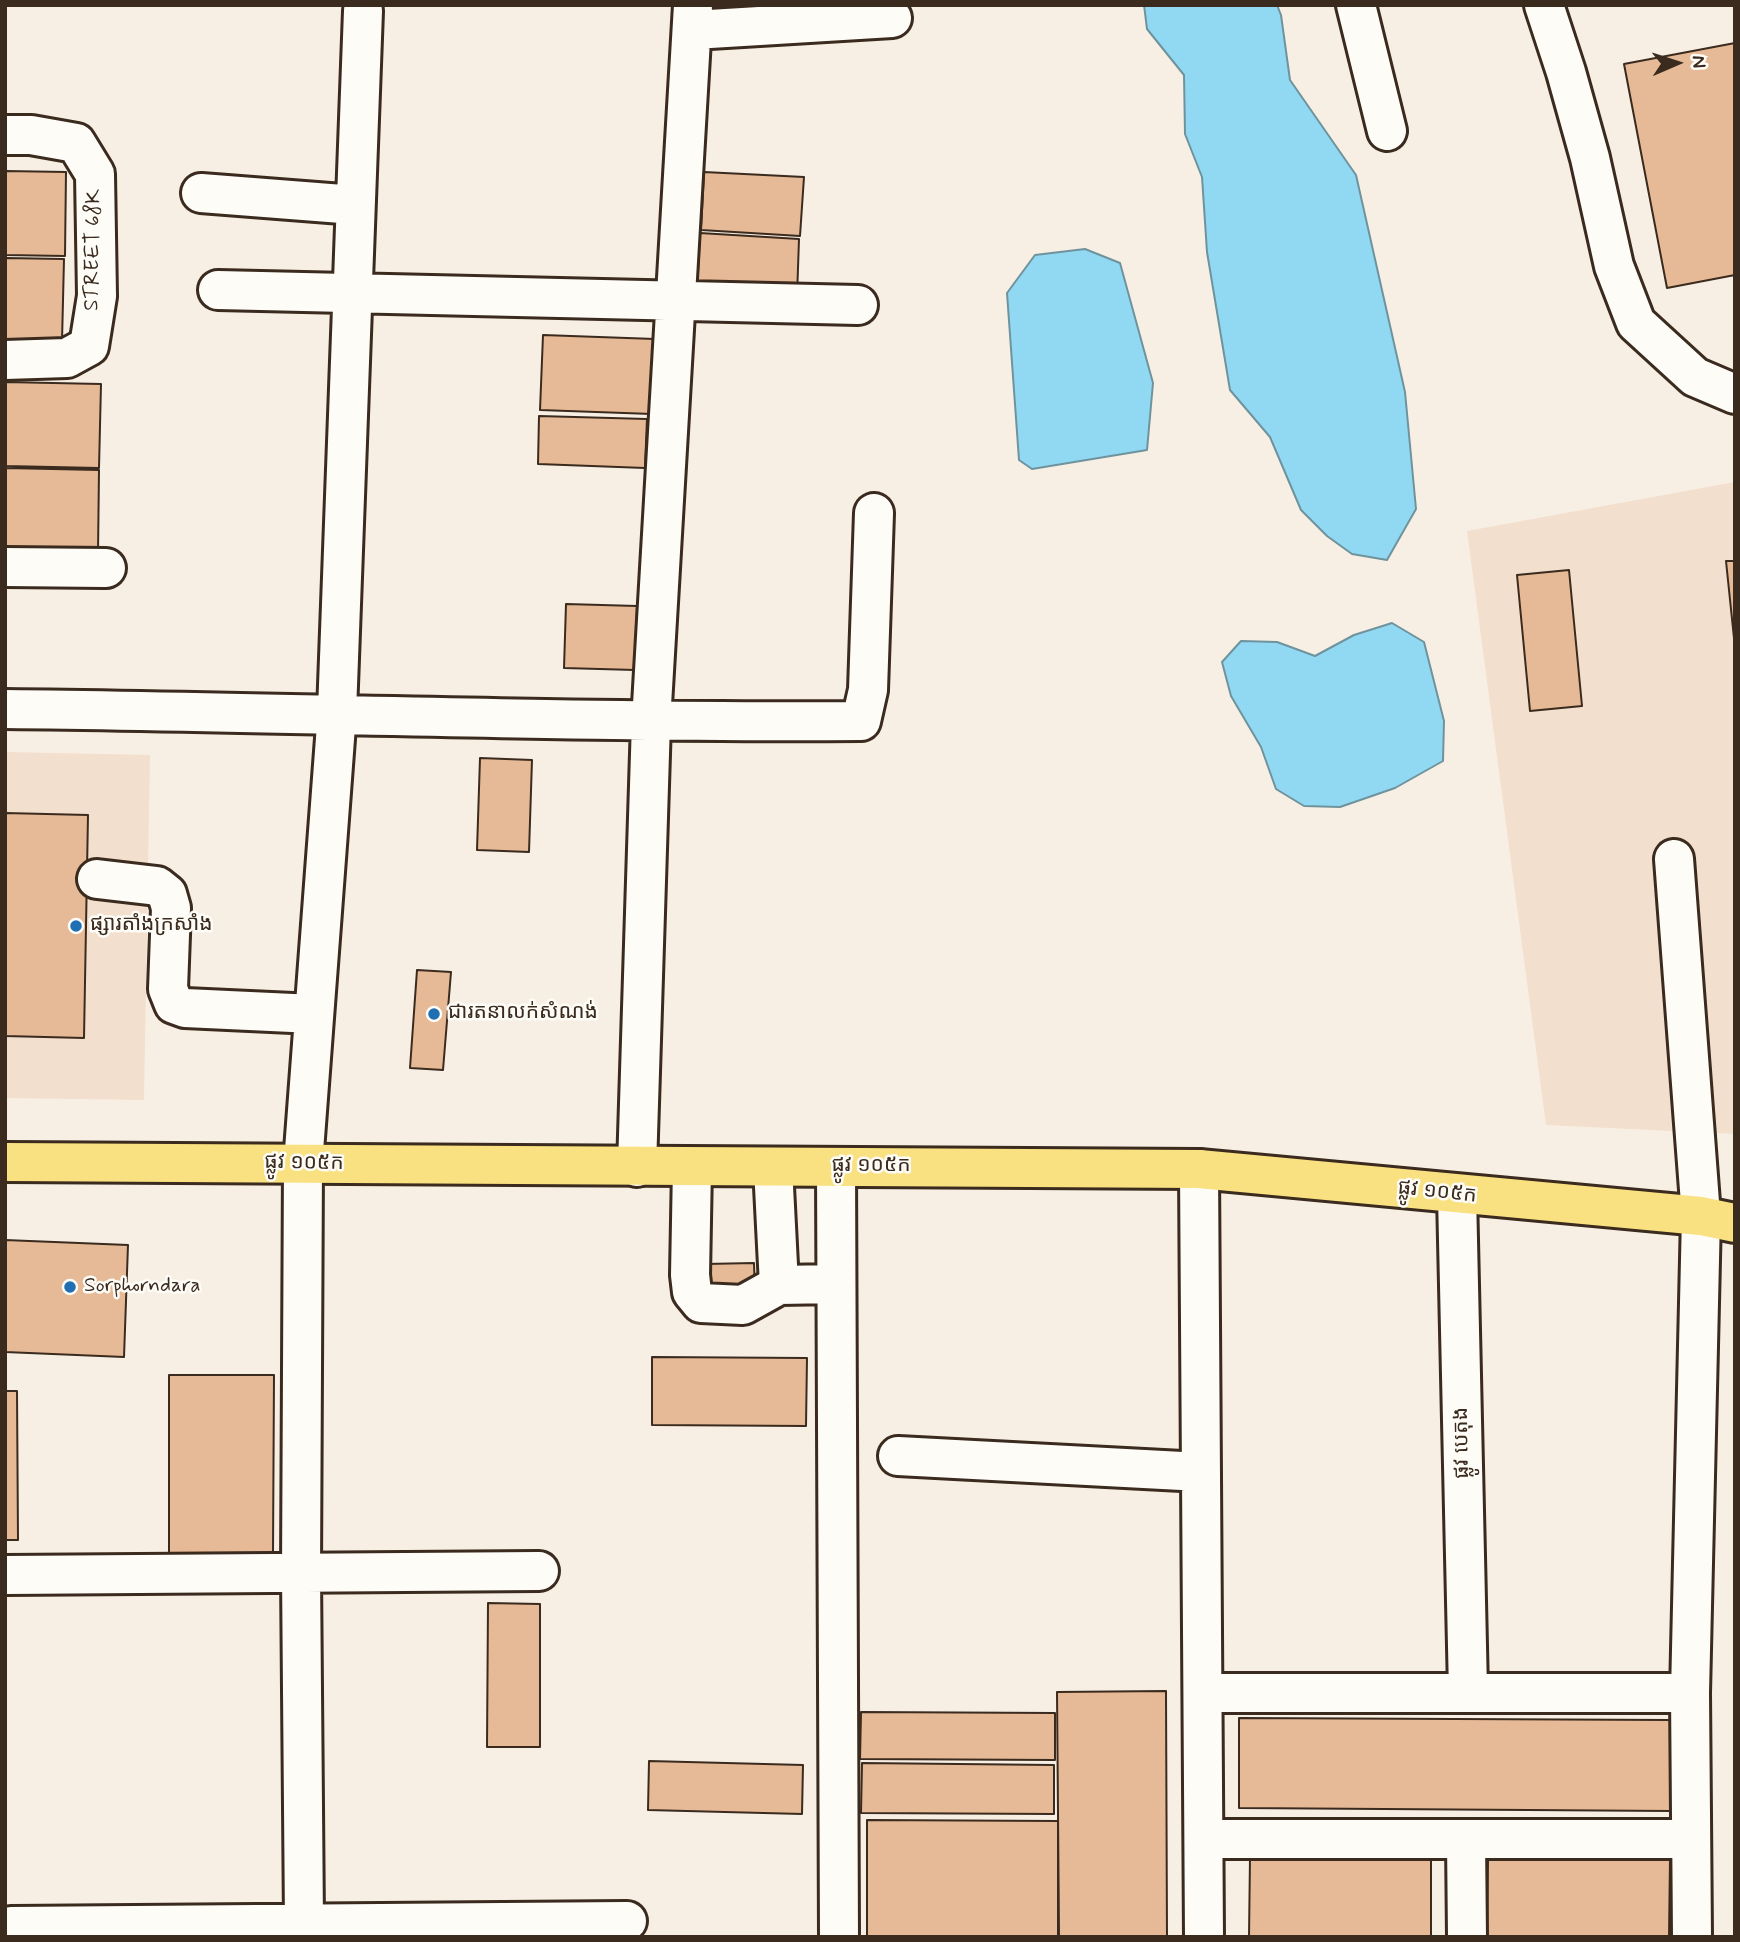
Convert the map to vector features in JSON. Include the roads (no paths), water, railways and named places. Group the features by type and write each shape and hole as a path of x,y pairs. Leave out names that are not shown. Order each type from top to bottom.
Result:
{"main road":[{"name":"ផ្លូវ ១០៥ក","path":"5,1162 1199,1169 1718,1219"}],"street":[{"path":"1356,5 1387,131"},
{"path":"1544,5 1590,158 1614,266 1636,323 1695,377 1735,394"},
{"path":"304,1923 301,1573 303,1164 337,712 363,11"},
{"path":"637,1167 652,722 693,18 892,18"},
{"name":"STREET 68K","path":"5,135 31,135 76,143 94,174 97,296 89,346 67,358 5,360"},
{"path":"201,193 355,205"},
{"path":"218,290 676,303 858,305"},
{"path":"5,709 337,712 652,722 863,719 868,690 874,513"},
{"path":"5,567 106,568"},
{"path":"1674,859 1718,1219 1690,1693 1692,1937"},
{"path":"97,879 157,886 167,894 171,908 169,989 174,1004 185,1008 314,1014"},
{"path":"692,1167 692,1292 701,1303 743,1305 779,1285 836,1283"},
{"path":"773,1167 779,1285"},
{"path":"836,1167 839,1937"},
{"path":"1199,1169 1204,1937"},
{"name":"ផ្លូវ បេតុង","path":"1457,1195 1468,1691"},
{"path":"898,1456 1201,1472"},
{"path":"5,1575 539,1571"},
{"path":"1203,1693 1690,1693"},
{"path":"1204,1839 1692,1839"},
{"path":"1466,1840 1467,1937"},
{"path":"11,1926 627,1920"}],"water":[{"path":"1144,5 1277,5 1281,15 1290,80 1356,175 1405,392 1416,509 1387,560 1352,554 1327,536 1301,510 1270,437 1230,390 1207,252 1202,177 1185,134 1184,75 1147,29"},
{"path":"1085,249 1120,263 1153,383 1147,450 1032,469 1019,460 1007,293 1035,255"},
{"path":"1392,623 1424,642 1444,721 1443,761 1395,788 1340,807 1304,806 1276,789 1261,747 1231,696 1222,662 1241,641 1277,642 1315,656 1354,635"}],"place":[{"name":"ផ្សារតាំងក្រសាំង","path":"76,926"},
{"name":"ជារតនាលក់សំណង់","path":"434,1014"},
{"name":"Sorphorndara","path":"70,1287"}]}
